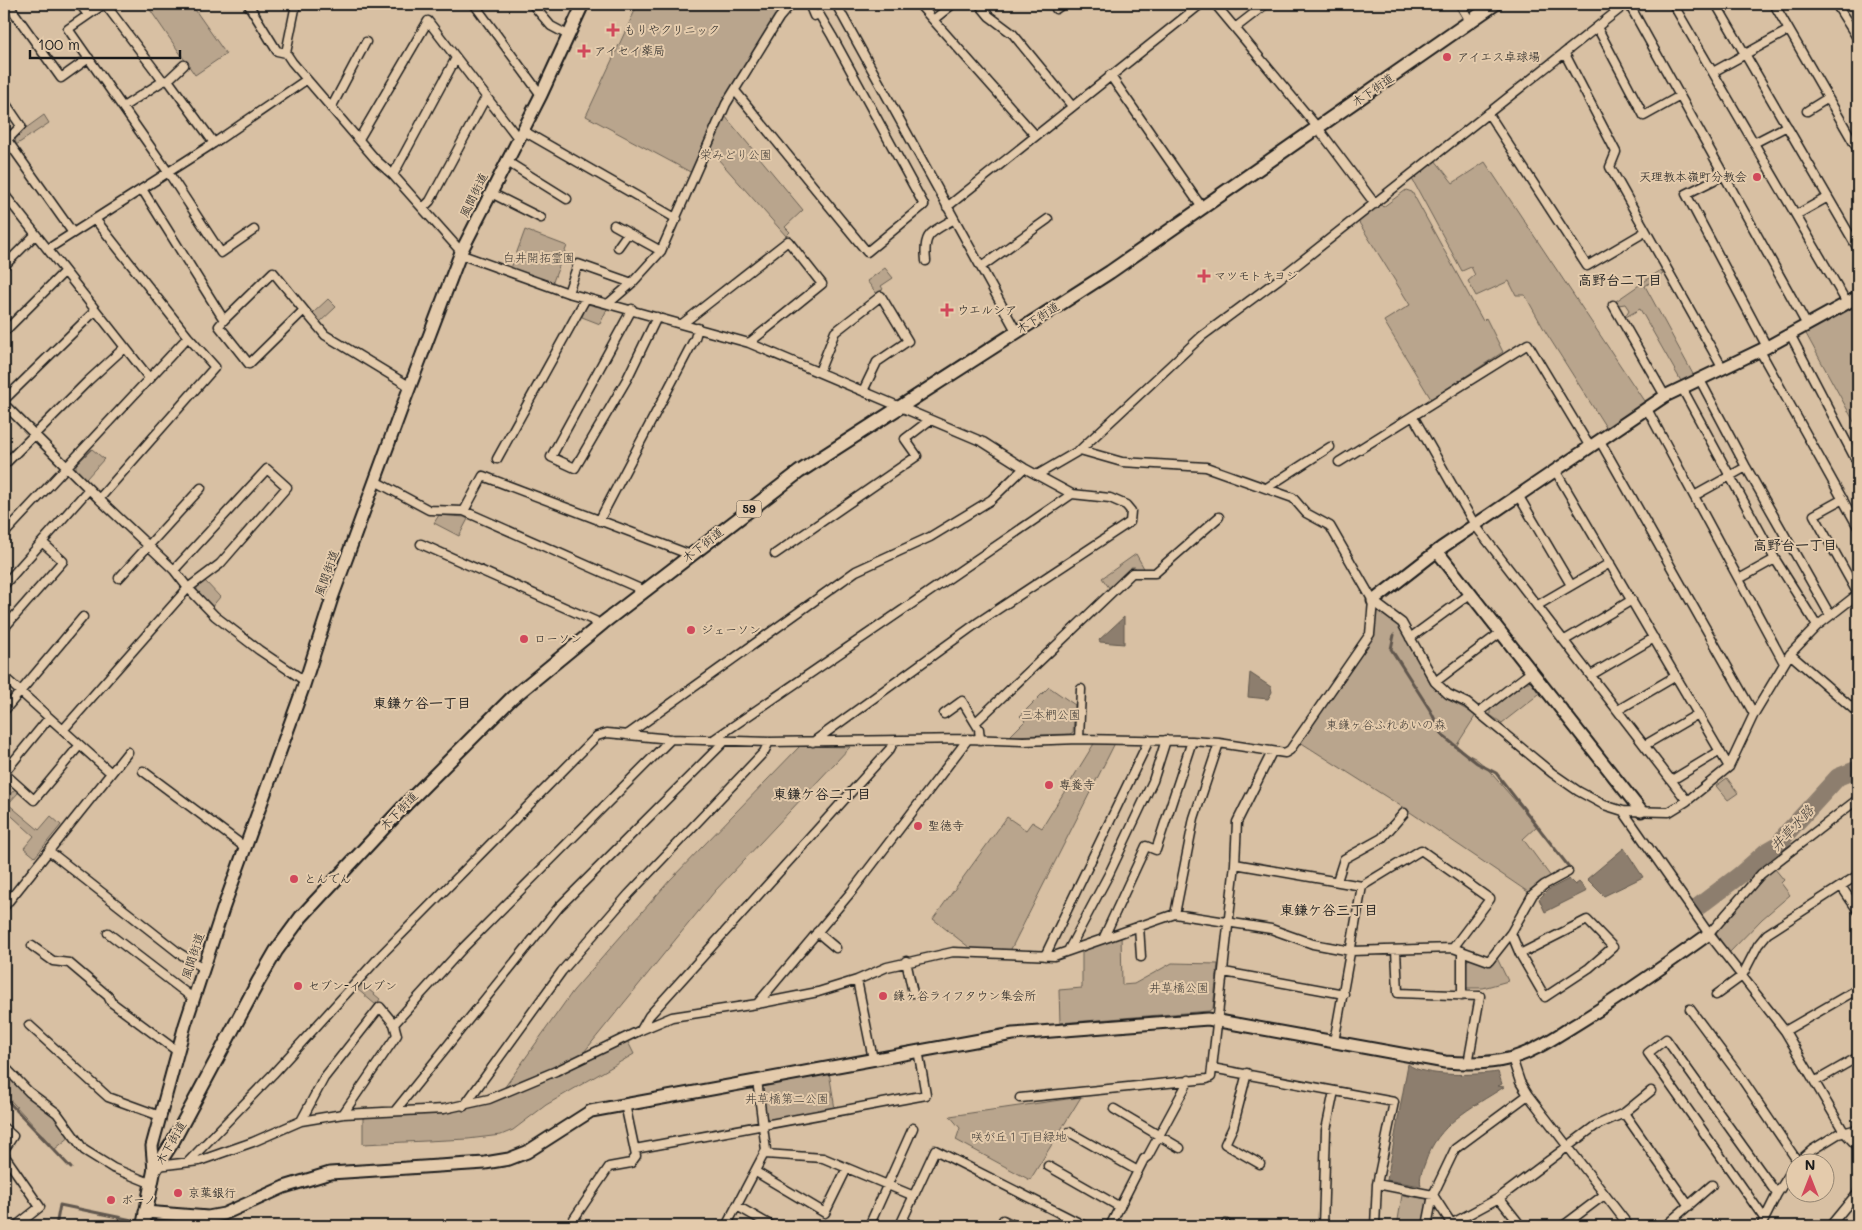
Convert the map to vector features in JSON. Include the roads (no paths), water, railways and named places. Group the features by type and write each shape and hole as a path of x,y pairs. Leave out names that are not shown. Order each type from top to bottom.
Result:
{"main road":[{"name":"木下街道","path":"143,1226 154,1173 276,951 301,917 391,819 492,717 599,627 799,472 1110,272 1495,4"}],"street":[{"path":"8,4 61,78 88,58"},
{"path":"80,4 88,15"},
{"path":"214,143 105,4 68,29 222,253 254,230"},
{"path":"248,4 277,50 286,53 306,80 377,161 393,175 461,252 509,273 568,293 632,309 749,343 984,442 1037,476 1072,494 1110,498 1126,505 1131,512 1130,522 980,621 813,742"},
{"path":"286,53 296,4"},
{"path":"474,4 541,94"},
{"path":"532,4 550,26 568,35"},
{"name":"風間街道","path":"154,1173 152,1146 177,1051 203,968 409,386 461,252 541,94 583,4"},
{"path":"609,303 632,283 661,251 677,220 726,104 736,92 779,18 792,4"},
{"path":"736,92 867,252 924,205 832,36 819,14 814,16 809,4"},
{"path":"836,4 1016,331"},
{"path":"919,4 1035,135"},
{"path":"933,20 953,4"},
{"path":"979,4 989,16 1013,34 1072,106"},
{"path":"947,207 1201,4"},
{"path":"1215,4 1318,128 1375,204"},
{"path":"1235,28 1266,4"},
{"path":"1460,4 1470,21"},
{"path":"1037,476 1080,450 1202,336 1279,279 1627,4 1807,325"},
{"path":"1673,4 1847,303"},
{"path":"1716,4 1858,249"},
{"path":"1774,4 1858,150"},
{"path":"1836,4 1858,40"},
{"path":"359,139 428,21 486,97 520,134 677,220"},
{"path":"1597,27 1644,116 1680,96"},
{"path":"1713,72 1789,30"},
{"path":"331,108 366,42"},
{"path":"1565,54 1616,152 1610,167 1723,369"},
{"path":"393,175 456,58"},
{"path":"123,107 165,80 184,65"},
{"path":"1110,75 1203,209"},
{"path":"48,249 214,143 306,80"},
{"path":"423,208 430,201 486,97"},
{"path":"1807,111 1828,98"},
{"path":"4,101 21,126 7,140 73,233"},
{"path":"1488,113 1588,266 1645,232"},
{"path":"1754,143 1787,126"},
{"path":"506,161 567,199"},
{"path":"1724,175 1686,194 1764,349 1858,527"},
{"path":"142,189 224,320"},
{"path":"491,193 541,218"},
{"path":"5,197 150,379"},
{"path":"1796,215 1828,197"},
{"path":"95,219 188,337 215,367 99,499"},
{"path":"926,261 924,245 928,236 954,219"},
{"path":"981,267 1048,219"},
{"path":"614,225 661,251"},
{"path":"618,247 628,233"},
{"path":"4,266 36,235"},
{"path":"682,324 788,241 822,284 749,343"},
{"path":"568,293 578,264 632,283"},
{"path":"4,332 64,272"},
{"path":"304,310 249,364 219,326 274,272 325,335 409,386"},
{"path":"819,372 835,332 881,296 908,341 877,362 863,391"},
{"path":"188,1162 274,1074 383,954 597,736 606,733 671,739 769,742 968,739 1023,742 1079,739 1166,740 1219,743 1285,753 1290,750 1370,634 1373,600 1437,551 1665,396 1764,349 1858,297"},
{"path":"497,459 586,298"},
{"path":"1614,305 1665,396"},
{"path":"632,309 551,457 575,468 628,379 657,316"},
{"path":"4,400 95,311"},
{"path":"599,521 695,338 698,328"},
{"path":"1790,334 1858,464"},
{"path":"4,534 188,337"},
{"path":"1339,462 1528,344 1595,444 1754,714"},
{"path":"4,465 124,348"},
{"path":"1700,380 1746,467 1830,615"},
{"path":"1682,388 1776,559 1817,626"},
{"path":"4,404 66,468 174,570 188,588 215,616 259,650 305,681"},
{"path":"1647,409 1784,663"},
{"path":"1413,416 1475,525 1538,604 1687,800"},
{"path":"775,554 917,456 905,439 930,420"},
{"path":"1268,487 1330,447"},
{"path":"1080,450 1122,462 1206,467 1268,487 1292,498 1306,513 1330,526 1373,600 1402,623 1435,682 1448,694 1467,703 1479,712 1565,782 1604,805 1623,811 1669,812 1729,767 1754,714 1790,654 1817,626 1858,594 1814,515 1843,499"},
{"path":"1694,496 1746,467"},
{"path":"627,735 856,571 938,532 991,500 1024,468"},
{"path":"63,730 188,588 220,564 287,487 267,470 174,570"},
{"path":"1555,470 1729,767"},
{"path":"464,511 483,476 691,555"},
{"path":"375,482 429,510 464,511 645,591"},
{"path":"119,578 201,488"},
{"path":"4,585 88,489"},
{"path":"712,740 1072,494"},
{"path":"1518,495 1571,585"},
{"path":"976,722 1132,572 1155,572 1219,517"},
{"path":"4,628 63,561 42,542"},
{"path":"421,544 595,621 599,627"},
{"path":"1437,551 1641,811"},
{"path":"1739,579 1776,559"},
{"path":"1538,604 1610,563"},
{"path":"1410,638 1470,594"},
{"path":"1565,640 1632,600"},
{"path":"4,712 84,617"},
{"path":"1435,682 1500,633"},
{"path":"1591,675 1654,638"},
{"path":"1790,654 1858,713"},
{"path":"1479,712 1532,672"},
{"path":"1618,710 1676,676"},
{"path":"4,677 111,773"},
{"path":"1079,739 1082,689"},
{"path":"944,714 962,701 976,722 980,740"},
{"path":"1645,745 1698,714"},
{"path":"48,718 4,773 34,800 79,746"},
{"path":"394,1024 463,948 671,739"},
{"path":"757,1004 852,891 968,739"},
{"path":"1045,956 1149,740"},
{"path":"1069,950 1109,874 1153,781 1166,740"},
{"path":"395,1111 559,907 725,741"},
{"path":"641,1030 649,1016 890,749 894,741"},
{"path":"1104,938 1146,846 1156,850 1192,741"},
{"path":"464,1106 562,972 629,894 764,752 769,742"},
{"path":"1174,914 1194,818 1219,743"},
{"path":"1672,780 1720,751"},
{"path":"4,907 128,752"},
{"path":"1020,1098 1207,1079 1211,1076 1236,864 1237,822 1272,752"},
{"path":"143,772 246,848"},
{"path":"145,1212 208,1217 224,1214 305,1179 330,1173 485,1163 509,1159 527,1152 586,1114 625,1104 1013,1034 1164,1020 1218,1020 1334,1042 1468,1064 1512,1058 1539,1046 1630,992 1709,934 1762,874 1858,799"},
{"path":"1623,811 1709,934 1785,1030 1844,1132 1858,1147"},
{"path":"1337,881 1344,859 1382,838 1404,813"},
{"path":"1236,864 1362,886 1421,850 1490,899 1452,948"},
{"path":"49,851 180,954 203,968"},
{"path":"4,1066 29,1092 57,1113 84,1150 113,1168 154,1173 188,1162 199,1161 247,1144 300,1121 342,1114 464,1106 489,1099 556,1071 672,1017 757,1004 818,992 857,980 906,961 953,952 1054,956 1174,914 1270,929 1313,944 1351,951 1452,948 1489,961 1511,933 1533,894 1544,885 1568,872"},
{"path":"1716,995 1742,976 1758,945 1767,934 1858,874"},
{"path":"1334,1042 1362,886"},
{"path":"1841,886 1858,911"},
{"path":"1511,933 1520,954 1546,997 1589,968 1612,948 1588,920 1520,954"},
{"path":"1139,926 1141,957"},
{"path":"817,932 836,948"},
{"path":"108,933 194,999"},
{"path":"32,946 53,962 68,963 108,996 111,1002 177,1051"},
{"path":"1396,950 1398,993 1480,996 1468,1064"},
{"path":"1462,951 1462,996"},
{"path":"906,961 913,993"},
{"path":"1224,972 1344,994"},
{"path":"857,980 873,1059"},
{"path":"1785,1030 1858,989"},
{"path":"300,1121 324,1078 380,1007 394,1024 396,1035 342,1114"},
{"path":"1690,1009 1742,1079 1789,1152"},
{"path":"29,1025 108,1097 160,1116"},
{"path":"1777,1194 1666,1039 1648,1052 1763,1222 1784,1184"},
{"path":"635,1149 926,1095 918,1050"},
{"path":"1816,1081 1858,1057"},
{"path":"1512,1058 1524,1089 1629,1226"},
{"path":"1212,1068 1247,1073 1394,1102 1377,1184 1375,1226"},
{"path":"1247,1073 1233,1127 1225,1144 1260,1164"},
{"path":"726,1226 756,1172 765,1154 767,1145 757,1080"},
{"path":"1110,1226 1138,1171 1189,1080"},
{"path":"1427,1226 1429,1194 1455,1149 1524,1089"},
{"path":"1323,1226 1326,1130 1334,1091"},
{"path":"1377,1184 1429,1194 1452,1225 1499,1198 1595,1126 1624,1113 1651,1091"},
{"path":"569,1226 608,1167 631,1163 636,1156 625,1104"},
{"path":"1114,1109 1180,1148"},
{"path":"1624,1113 1689,1206"},
{"path":"4,1128 14,1136 4,1150"},
{"path":"869,1226 913,1128"},
{"path":"1810,1152 1844,1132 1858,1129"},
{"path":"1069,1132 1138,1171"},
{"path":"912,1226 901,1224 935,1150 1085,1226"},
{"path":"765,1154 823,1158 914,1196"},
{"path":"4,1155 40,1208 16,1226"},
{"path":"1048,1166 1120,1207"},
{"path":"756,1172 825,1214 847,1168"},
{"path":"1665,1226 1712,1185"},
{"path":"1830,1226 1858,1192"},
{"path":"1563,1226 1604,1195"},
{"path":"1499,1198 1521,1226"},
{"path":"737,1206 772,1226"},
{"path":"1003,1220 1015,1226"}],"waterway":[{"path":"1394,635 1391,649 1430,710 1443,736 1477,763 1496,773 1569,867"},
{"name":"井草水路","path":"1699,906 1740,875 1766,852 1780,844 1786,834 1838,777 1858,769"},
{"path":"4,1097 71,1168"},
{"path":"56,1226 60,1205 132,1220"}],"place":[{"name":"もりやクリニック","path":"613,30"},
{"name":"アイセイ薬局","path":"584,51"},
{"name":"アイエス卓球場","path":"1447,57"},
{"name":"天理教本嶺町分教会","path":"1757,177"},
{"name":"マツモトキヨシ","path":"1204,276"},
{"name":"ウエルシア","path":"947,310"},
{"name":"ジェーソン","path":"691,630"},
{"name":"ローソン","path":"524,639"},
{"name":"専養寺","path":"1049,785"},
{"name":"聖徳寺","path":"918,826"},
{"name":"とんでん","path":"294,879"},
{"name":"セブン-イレブン","path":"298,986"},
{"name":"鎌ヶ谷ライフタウン集会所","path":"883,996"},
{"name":"京葉銀行","path":"178,1193"},
{"name":"ボーノ","path":"111,1200"}],"district":[{"name":"高野台二丁目","path":"1620,280"},
{"name":"高野台一丁目","path":"1795,545"},
{"name":"東鎌ケ谷一丁目","path":"422,703"},
{"name":"東鎌ケ谷二丁目","path":"822,794"},
{"name":"東鎌ケ谷三丁目","path":"1329,910"}],"park label":[{"name":"栄みどり公園","path":"736,155"},
{"name":"白井開拓霊園","path":"539,258"},
{"name":"三本椚公園","path":"1051,715"},
{"name":"東鎌ヶ谷ふれあいの森","path":"1386,725"},
{"name":"井草橋公園","path":"1179,988"},
{"name":"井草橋第二公園","path":"787,1099"},
{"name":"咲が丘１丁目緑地","path":"1019,1137"}]}
